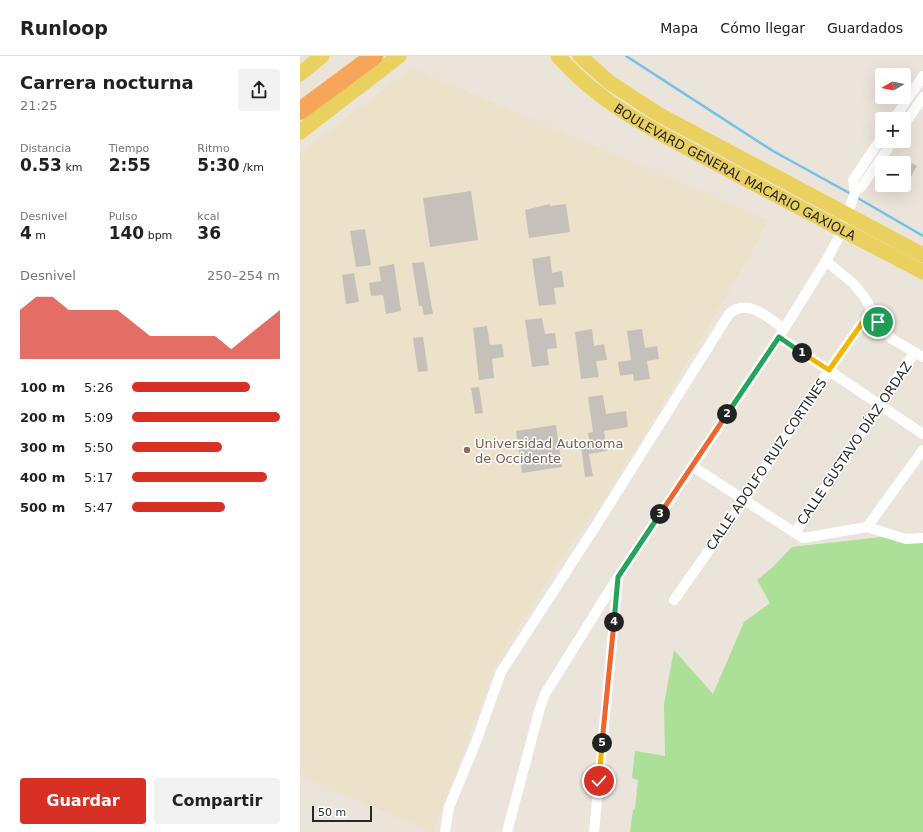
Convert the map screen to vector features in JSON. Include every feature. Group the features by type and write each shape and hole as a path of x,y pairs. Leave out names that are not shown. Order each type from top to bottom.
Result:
{"highway":[{"path":"300,96 354,56"},
{"path":"300,111 374,56"}],"main road":[{"path":"300,74 322,56"},
{"path":"300,132 399,56"},
{"name":"BOULEVARD GENERAL MACARIO GAXIOLA","path":"558,56 602,98 627,115 923,272"},
{"name":"BOULEVARD GENERAL MACARIO GAXIOLA","path":"580,56 609,82 658,114 849,210 923,255"}],"street":[{"path":"899,112 923,76"},
{"path":"911,115 923,97"},
{"path":"856,191 853,180 875,147"},
{"path":"507,832 545,694 618,577 782,333 826,261 842,230 856,191 862,186 888,148"},
{"path":"826,261 854,284 872,309 885,331 892,339 918,355"},
{"path":"445,832 449,807 472,754 501,672 597,524 729,314 739,308 756,310 782,333 829,370 923,434"},
{"name":"CALLE ADOLFO RUIZ CORTINES","path":"674,600 744,499 829,370 872,309"},
{"name":"CALLE GUSTAVO DÍAZ ORDAZ","path":"794,533 880,405 918,355"},
{"path":"868,527 923,450"},
{"path":"692,466 794,533 806,538 868,527 906,539 923,538"},
{"path":"594,832 618,577"}],"shaded area":[{"name":"Universidad Autonoma de Occidente","path":"412,68 768,220 750,255 661,407 608,492 559,562 496,664 433,832 300,776 300,153"}],"green space":[{"path":"881,537 911,543 923,542 923,832 630,832 633,810 635,809 638,780 632,778 635,751 665,756 664,704 674,650 713,694 744,622 770,603 757,580 773,567 792,547"}],"building":[{"path":"911,163 917,166 911,176"},
{"path":"471,191 478,240 430,247 423,198"},
{"path":"550,204 550,206 566,204 570,232 529,238 525,210"},
{"path":"365,229 371,265 356,267 350,231"},
{"path":"550,256 552,273 562,271 564,287 554,288 556,304 539,306 532,259"},
{"path":"424,262 433,314 424,315 422,306 419,306 412,263"},
{"path":"394,264 401,311 386,314 383,295 371,296 369,283 381,281 379,267"},
{"path":"354,273 359,302 346,304 342,275"},
{"path":"542,318 545,334 555,333 557,348 547,349 549,365 532,367 525,320"},
{"path":"487,326 490,345 502,344 504,357 492,359 494,378 479,380 473,328"},
{"path":"592,329 594,346 604,344 607,360 596,361 599,377 581,379 575,332"},
{"path":"642,329 645,348 657,346 659,359 647,361 650,379 634,381 633,374 620,376 618,362 631,360 627,331"},
{"path":"423,337 428,371 418,372 413,338"},
{"path":"479,387 483,413 475,414 471,388"},
{"path":"603,395 606,414 626,411 628,427 604,431 607,451 589,454 593,476 585,477 581,446 590,444 588,433 593,432 588,397"},
{"path":"556,425 562,467 522,473 516,431"}],"waterway":[{"path":"626,56 773,151 851,194"},
{"path":"856,197 923,236"}],"place":[{"name":"Universidad Autonoma de Occidente","path":"467,450"}],"route":[{"path":"599,781 618,577 779,337 829,370 872,309 878,322"}]}
